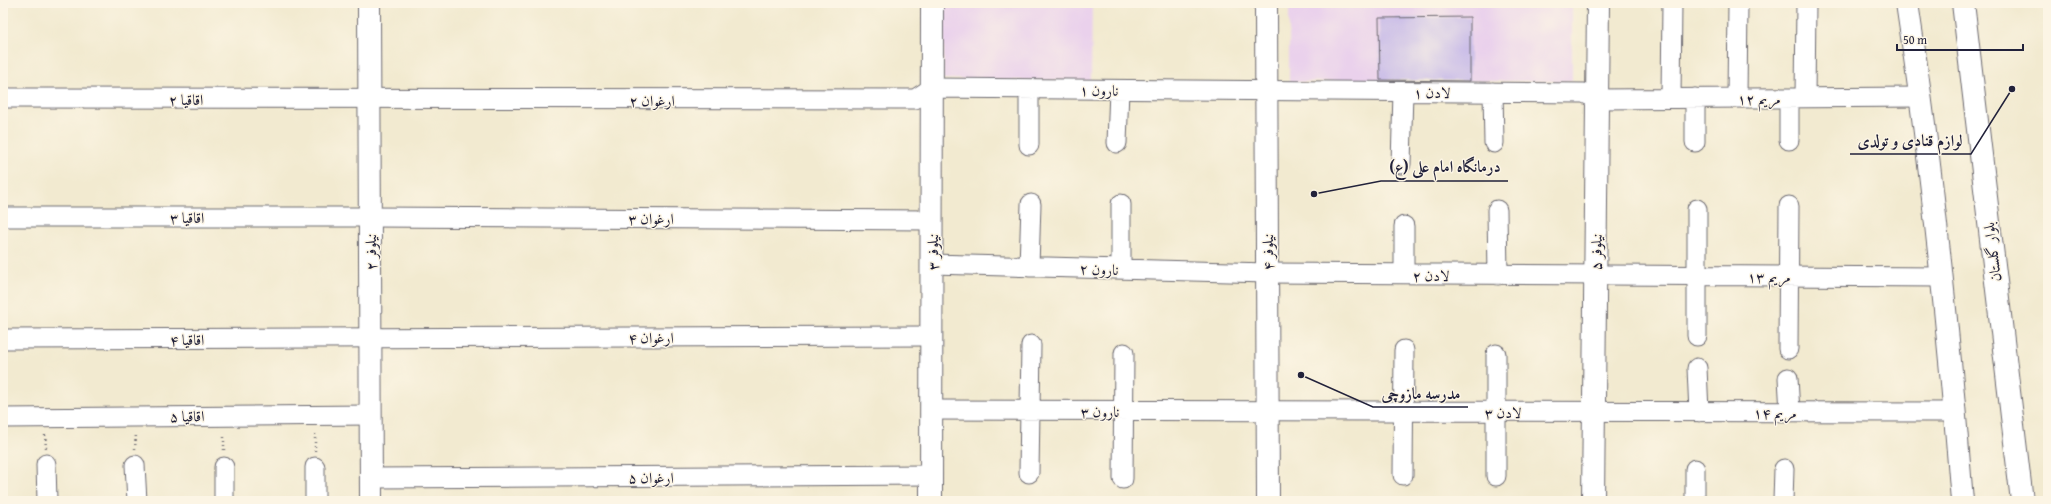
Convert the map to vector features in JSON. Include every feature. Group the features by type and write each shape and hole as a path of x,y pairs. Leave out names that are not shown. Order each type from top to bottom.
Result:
{"street":[{"name":"نیلوفر ۲","path":"369,3 371,501"},
{"name":"نیلوفر ۳","path":"931,501 932,3"},
{"name":"نیلوفر ۴","path":"1266,3 1268,501"},
{"name":"نیلوفر ۵","path":"1593,501 1598,3"},
{"path":"1671,98 1672,3"},
{"path":"1737,98 1738,3"},
{"path":"1789,140 1797,98 1806,3"},
{"path":"1907,3 1921,97 1942,277 1962,501"},
{"name":"بلوار گلستان","path":"1963,3 2022,501"},
{"name":"ارغوان ۲","path":"370,100 916,99 932,88"},
{"name":"نارون ۱","path":"932,88 1266,91"},
{"path":"1029,89 1029,145"},
{"path":"1117,143 1119,90"},
{"name":"لادن ۱","path":"1266,91 1584,93 1597,98"},
{"path":"1401,164 1402,92"},
{"path":"1493,92 1494,143"},
{"name":"مریم ۱۲","path":"1597,98 1921,97"},
{"name":"اقاقیا ۲","path":"3,98 370,100"},
{"path":"1695,98 1695,142"},
{"path":"1029,267 1031,204"},
{"path":"1121,204 1121,269"},
{"path":"1788,349 1790,276 1789,206"},
{"path":"1697,209 1697,336"},
{"path":"1497,210 1498,275"},
{"name":"ارغوان ۳","path":"370,217 932,220"},
{"name":"اقاقیا ۳","path":"3,218 370,217"},
{"path":"1404,226 1404,274"},
{"name":"نارون ۲","path":"932,264 1267,273"},
{"name":"لادن ۲","path":"1267,273 1596,276"},
{"name":"مریم ۱۳","path":"1596,276 1942,277"},
{"name":"ارغوان ۴","path":"370,338 932,336"},
{"name":"اقاقیا ۴","path":"3,339 370,338"},
{"path":"1029,472 1032,345"},
{"path":"1403,475 1404,350"},
{"path":"1123,479 1124,353"},
{"path":"1496,354 1496,476"},
{"path":"1697,368 1699,412"},
{"path":"1788,378 1790,412"},
{"name":"نارون ۳","path":"931,410 1268,412"},
{"name":"لادن ۳","path":"1268,412 1594,412"},
{"name":"مریم ۱۴","path":"1594,412 1955,412"},
{"name":"اقاقیا ۵","path":"3,418 371,415"},
{"path":"46,464 47,501"},
{"path":"135,465 137,501"},
{"path":"224,467 224,501"},
{"path":"315,468 315,501"},
{"path":"1695,469 1695,501"},
{"path":"1783,501 1784,469"},
{"name":"ارغوان ۵","path":"371,478 931,475"}],"path":[{"path":"315,415 315,468"},
{"path":"224,416 224,467"},
{"path":"135,465 136,417"},
{"path":"45,418 46,464"}],"shaded area":[{"path":"945,3 1092,3 1091,81 943,79"},
{"path":"1289,3 1572,3 1572,81 1470,81 1470,17 1431,17 1379,18 1380,81 1289,82"}],"building":[{"path":"1470,17 1470,81 1380,80 1379,18"}],"place":[{"name":"لوازم قنادی و تولدی","path":"2012,89"},
{"name":"درمانگاه امام علی (ع)","path":"1314,194"},
{"name":"مدرسه مازوچی","path":"1301,375"}]}
